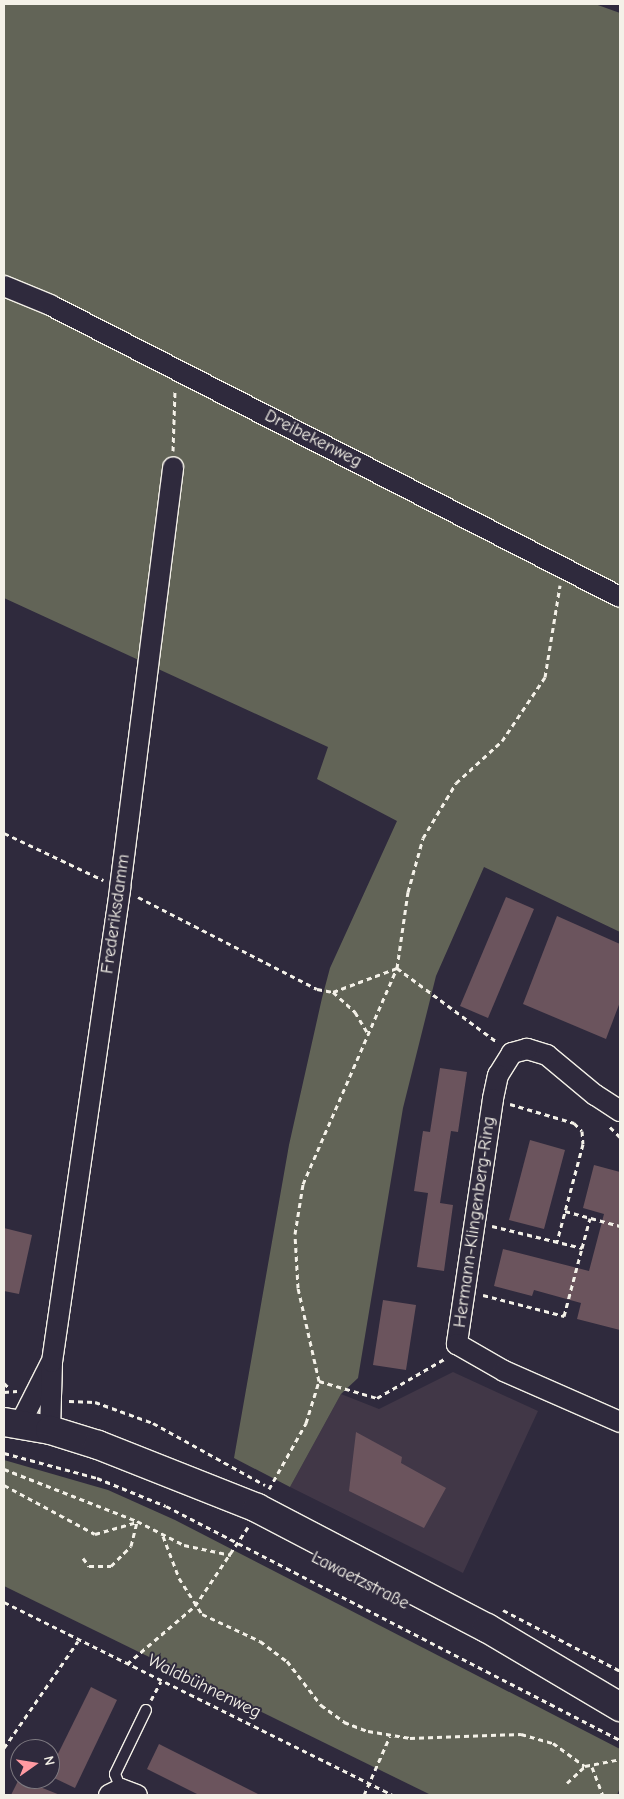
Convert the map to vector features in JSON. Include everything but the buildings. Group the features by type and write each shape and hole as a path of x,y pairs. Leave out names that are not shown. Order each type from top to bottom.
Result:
{"street":[{"name":"Dreibekenweg","path":"4,286 50,305 175,368 620,597"},
{"name":"Frederiksdamm","path":"50,1430 52,1362 120,888 173,466"},
{"path":"512,1053 527,1049 547,1055 595,1095 620,1111"},
{"name":"Hermann-Klingenberg-Ring","path":"512,1053 498,1075 493,1100 457,1344 512,1375 620,1422"},
{"name":"Frederiksdamm","path":"12,1423 52,1362"},
{"name":"Lawaetzstraße","path":"12,1423 50,1430 162,1468 248,1525 480,1643 566,1678 620,1706"}],"lane":[{"path":"123,1793 115,1774 146,1710"}],"path":[{"path":"173,466 175,368"},
{"path":"127,1664 195,1606 231,1555 306,1423 319,1381 298,1288 295,1234 303,1184 397,968 408,892 423,838 456,783 502,741 545,677 563,568"},
{"path":"4,833 120,888 317,989 334,992 397,968"},
{"path":"397,968 512,1053"},
{"path":"334,992 355,1012 369,1035"},
{"path":"493,1100 574,1123 582,1131 583,1144 557,1242"},
{"path":"565,1211 620,1226"},
{"path":"465,1291 564,1316 590,1218"},
{"path":"508,1230 582,1248"},
{"path":"319,1381 377,1398 442,1364 457,1344"},
{"path":"4,1383 11,1390"},
{"path":"4,1453 68,1468 126,1489 248,1525 620,1740"},
{"path":"4,1469 137,1522 163,1536 231,1555"},
{"path":"4,1484 95,1534 137,1522"},
{"path":"83,1558 89,1566 111,1566 131,1546 137,1522"},
{"path":"163,1536 178,1578 195,1606 212,1622 260,1641 287,1661 321,1705 344,1722 390,1736 520,1734 553,1743 585,1766 592,1767 620,1759"},
{"name":"Waldbühnenweg","path":"4,1602 78,1641 393,1795"},
{"path":"4,1748 78,1641"},
{"path":"146,1710 161,1681"},
{"path":"364,1795 390,1736"},
{"path":"567,1783 585,1766"},
{"path":"592,1767 603,1795"}],"shaded area":[{"path":"4,4 595,4 620,13 620,932 484,867 436,976 403,1108 358,1378 341,1394 290,1487 234,1458 289,1145 322,998 330,968 397,821 317,779 328,747 4,598"},
{"path":"453,1372 538,1411 463,1573 290,1487 341,1394 379,1409"},
{"path":"4,1460 108,1490 175,1520 620,1749 620,1788 617,1795 431,1795 4,1586"}]}
